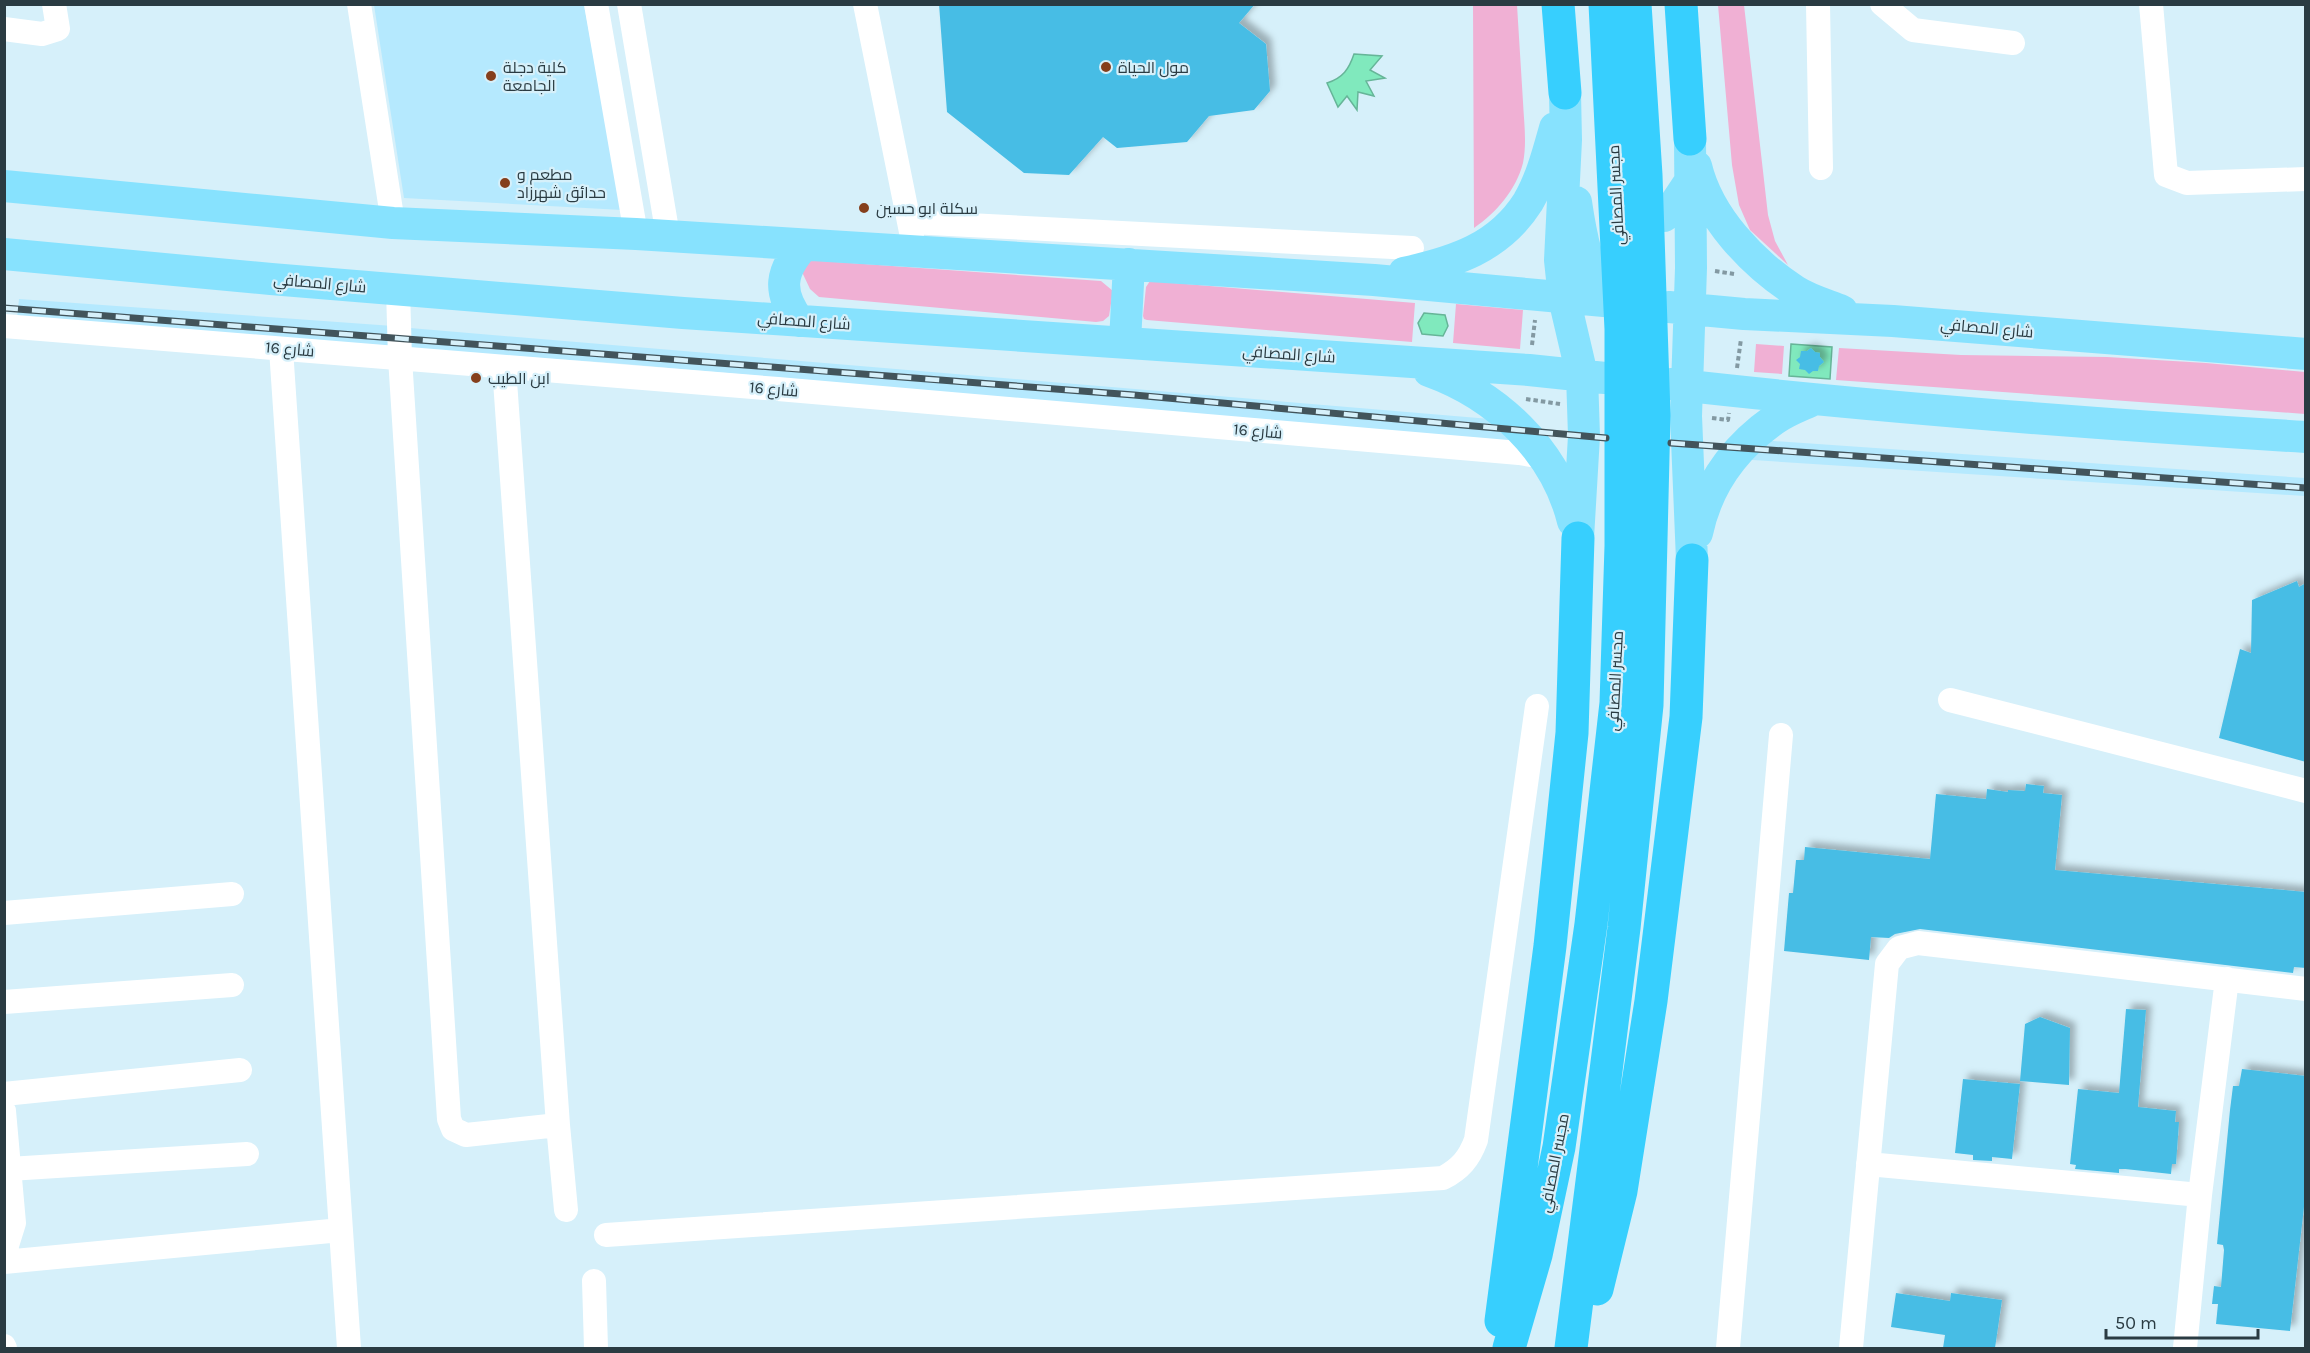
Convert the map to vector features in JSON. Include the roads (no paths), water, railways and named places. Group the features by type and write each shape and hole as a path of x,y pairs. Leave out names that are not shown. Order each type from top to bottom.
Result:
{"highway":[{"path":"1558,4 1565,93"},
{"name":"مجسر المصافي","path":"1509,1348 1536,1255 1559,1147 1591,924 1616,703 1621,546 1621,329 1605,4"},
{"name":"مجسر المصافي","path":"1571,1348 1624,928 1647,705 1654,415 1646,175 1635,4"},
{"path":"1681,4 1690,139"},
{"path":"1498,1348 1507,1263 1550,946 1572,733 1578,526"},
{"path":"1580,1348 1621,1191 1651,1001 1686,717 1691,546"}],"main road":[{"path":"4,186 393,223 636,234 804,245 912,236 1129,264 1374,280 1604,302 1589,265 1581,235 1569,154 1565,93"},
{"path":"1374,280 1443,265 1481,249 1507,227 1528,201 1546,160 1565,93"},
{"path":"1690,139 1691,180 1679,308 1679,390 1691,546"},
{"path":"1690,139 1700,181 1723,223 1759,264 1797,292 1843,312 1893,321"},
{"path":"1569,154 1586,205 1602,220"},
{"path":"1569,154 1560,260 1564,298 1593,376 1584,436 1578,526"},
{"path":"1664,216 1673,207 1691,180"},
{"path":"746,317 759,306 766,294 769,281 766,255 757,242"},
{"path":"799,321 790,309 785,296 784,283 786,270 792,258 804,245"},
{"name":"شارع المصافي","path":"4,254 398,290 746,317 1593,376"},
{"path":"1125,342 1129,264"},
{"name":"شارع المصافي","path":"1679,308 1744,314 1893,321 2306,354"},
{"path":"1405,363 1452,379 1494,405 1530,439 1559,479 1578,526"},
{"path":"1679,390 1733,390 1813,400 2155,428 2306,436"},
{"path":"1691,546 1702,511 1719,474 1740,449 1776,418 1813,400"},
{"path":"1578,526 1593,497 1606,489"},
{"path":"1670,499 1676,504 1691,546"}],"street":[{"path":"4,29 42,34 58,29 54,4"},
{"path":"359,4 393,223"},
{"path":"597,4 636,234"},
{"path":"628,4 668,236"},
{"path":"865,4 912,236 1412,248"},
{"path":"1818,4 1821,168"},
{"path":"1882,4 1913,30 2013,42"},
{"path":"2151,4 2166,175 2187,183 2306,179"},
{"path":"398,290 400,358 449,1119 453,1129 466,1135 558,1125"},
{"name":"شارع 16","path":"4,326 1519,453 1543,457"},
{"path":"281,349 349,1348"},
{"path":"504,367 566,1210"},
{"path":"1950,700 2306,791"},
{"path":"606,1235 1443,1178 1456,1171 1466,1162 1476,1140 1537,706"},
{"path":"1728,1348 1781,735"},
{"path":"4,913 232,894"},
{"path":"1851,1348 1887,964 1899,948 1918,943 2306,989"},
{"path":"2185,1348 2200,1195 2227,979"},
{"path":"4,1002 232,985"},
{"path":"4,1094 240,1070"},
{"path":"4,1111 14,1223 4,1255"},
{"path":"9,1169 247,1154"},
{"path":"1868,1164 2200,1195"},
{"path":"4,1262 341,1230"},
{"path":"594,1281 596,1348"}],"railway":[{"path":"4,308 1134,395 1606,438"},
{"path":"1671,443 2306,488"}],"place":[{"name":"مول الحياة","path":"1106,67"},
{"name":"كلية دجلة الجامعة","path":"491,76"},
{"name":"مطعم و حدائق شهرزاد","path":"505,183"},
{"name":"سكلة ابو حسين","path":"864,208"},
{"name":"ابن الطيب","path":"476,378"}]}
